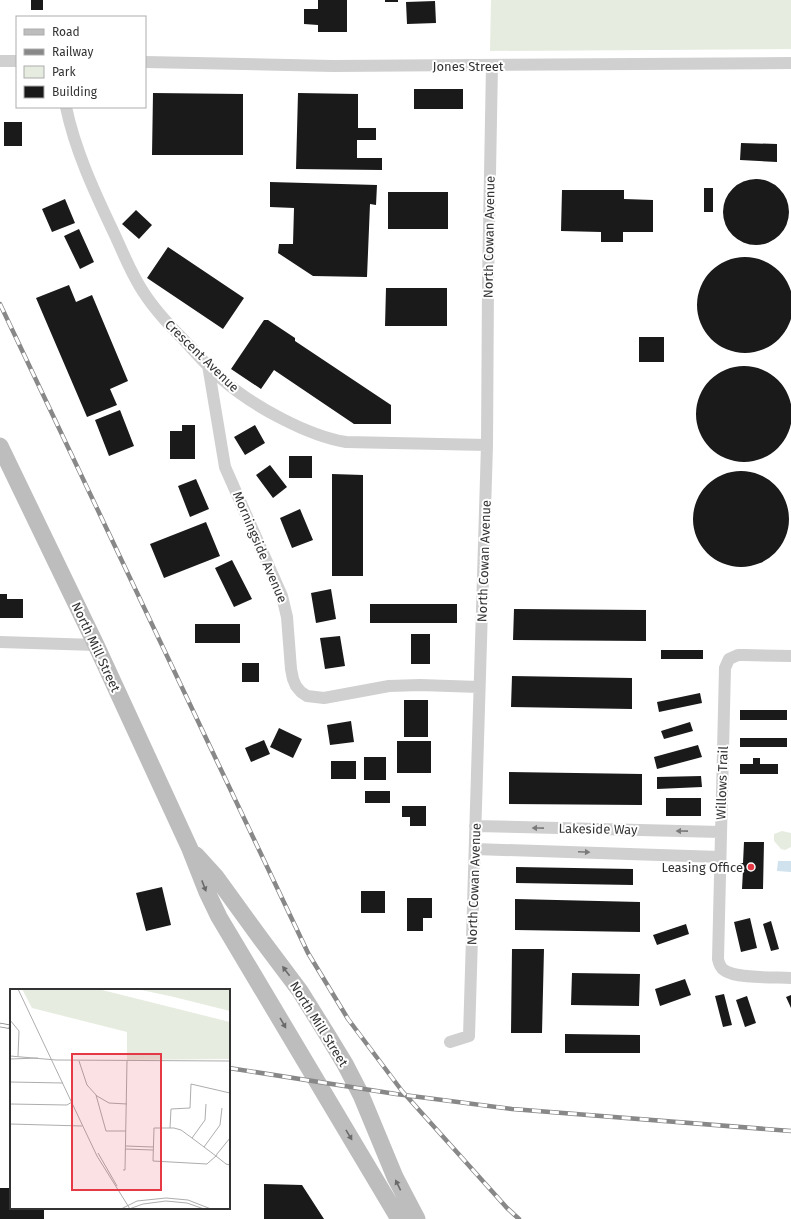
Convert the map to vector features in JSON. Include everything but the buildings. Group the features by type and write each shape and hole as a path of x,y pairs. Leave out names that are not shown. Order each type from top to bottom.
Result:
{"main road":[{"name":"North Mill Street","path":"0,446 96,645 190,849 207,892 219,917 399,1219"},
{"name":"North Mill Street","path":"190,849 216,877 300,991 328,1036 345,1064 360,1095 394,1177 417,1219"}],"street":[{"path":"0,60 16,61"},
{"name":"Jones Street","path":"146,62 333,66 791,63"},
{"name":"North Cowan Avenue","path":"450,1042 469,1036 487,445 492,66"},
{"name":"Crescent Avenue","path":"66,108 72,131 92,186 144,294 159,314 223,380 264,408 300,427 326,438 346,442 487,445"},
{"name":"Morningside Avenue","path":"208,365 225,467 279,585 287,617 291,669 296,686 301,692 307,696 324,698 389,686 420,685 479,687"},
{"path":"0,642 96,645"},
{"name":"Willows Trail","path":"791,656 738,656 729,659 725,668 718,960 723,970 740,976 791,978"},
{"name":"Lakeside Way","path":"475,826 721,832"},
{"name":"Lakeside Way","path":"475,849 720,857"}],"green space":[{"path":"491,0 791,0 791,49 490,51"},
{"path":"782,831 791,833 791,847 785,850 781,849 774,841 774,834"}],"water":[{"path":"778,861 791,861 791,872 777,871"}],"railway":[{"path":"0,304 308,953 348,1019 402,1091 507,1208 519,1219"},
{"path":"0,1025 10,1027"},
{"path":"230,1068 396,1094 512,1109 791,1131"}],"place":[{"name":"Leasing Office","path":"751,867"}]}
